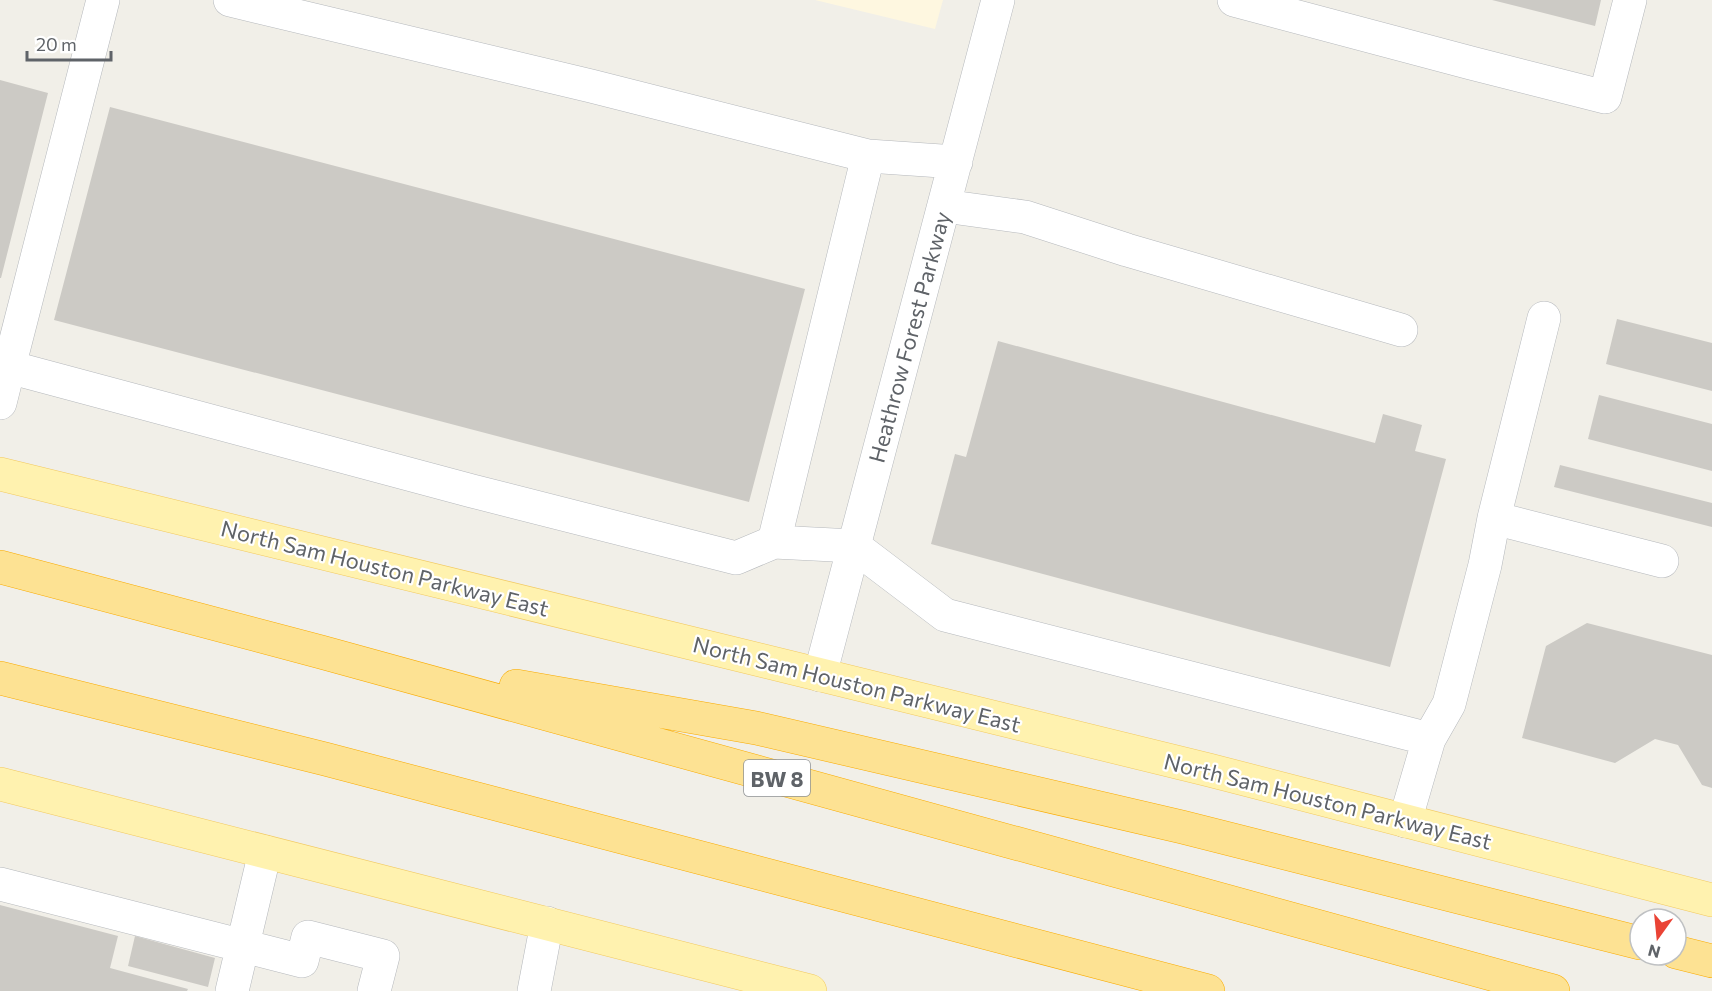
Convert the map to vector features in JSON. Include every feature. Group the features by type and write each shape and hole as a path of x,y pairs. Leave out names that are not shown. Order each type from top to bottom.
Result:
{"highway":[{"name":"BW 8","path":"0,567 321,652 1552,991"},
{"path":"321,652 756,728 1182,827 1628,940"},
{"path":"0,678 314,756 1208,991"},
{"path":"1688,955 1712,962"}],"main road":[{"name":"North Sam Houston Parkway East","path":"0,474 1197,767 1712,900"},
{"path":"0,784 810,991"}],"street":[{"path":"0,403 4,366 102,0"},
{"path":"230,0 591,86 868,156 956,162"},
{"name":"Heathrow Forest Parkway","path":"820,675 998,0"},
{"path":"1234,0 1605,97 1630,0"},
{"path":"774,542 868,156"},
{"path":"944,206 1025,218 1401,330"},
{"path":"1405,821 1429,739 1449,704 1485,566 1494,518 1544,318"},
{"path":"4,366 736,558 774,542 854,546 945,615 1429,739"},
{"path":"1494,518 1662,561"},
{"path":"232,991 265,852"},
{"path":"0,884 302,961 308,937 383,956 374,991"},
{"path":"534,991 547,923"}],"shaded area":[{"path":"815,0 943,0 935,29"}],"building":[{"path":"1492,0 1601,0 1595,26"},
{"path":"0,80 48,93 1,278 0,278"},
{"path":"110,107 805,289 749,502 54,320"},
{"path":"1617,319 1712,343 1712,391 1606,364"},
{"path":"998,341 1375,443 1383,414 1422,425 1415,451 1446,459 1390,667 931,544 955,454 966,457"},
{"path":"1599,395 1712,424 1712,471 1588,439"},
{"path":"1560,465 1712,503 1712,527 1554,487"},
{"path":"1587,623 1712,655 1712,788 1702,785 1678,745 1655,739 1615,763 1522,738 1546,646"},
{"path":"0,905 118,936 110,968 188,989 187,991 0,991"},
{"path":"135,936 215,958 208,987 128,966"}]}
